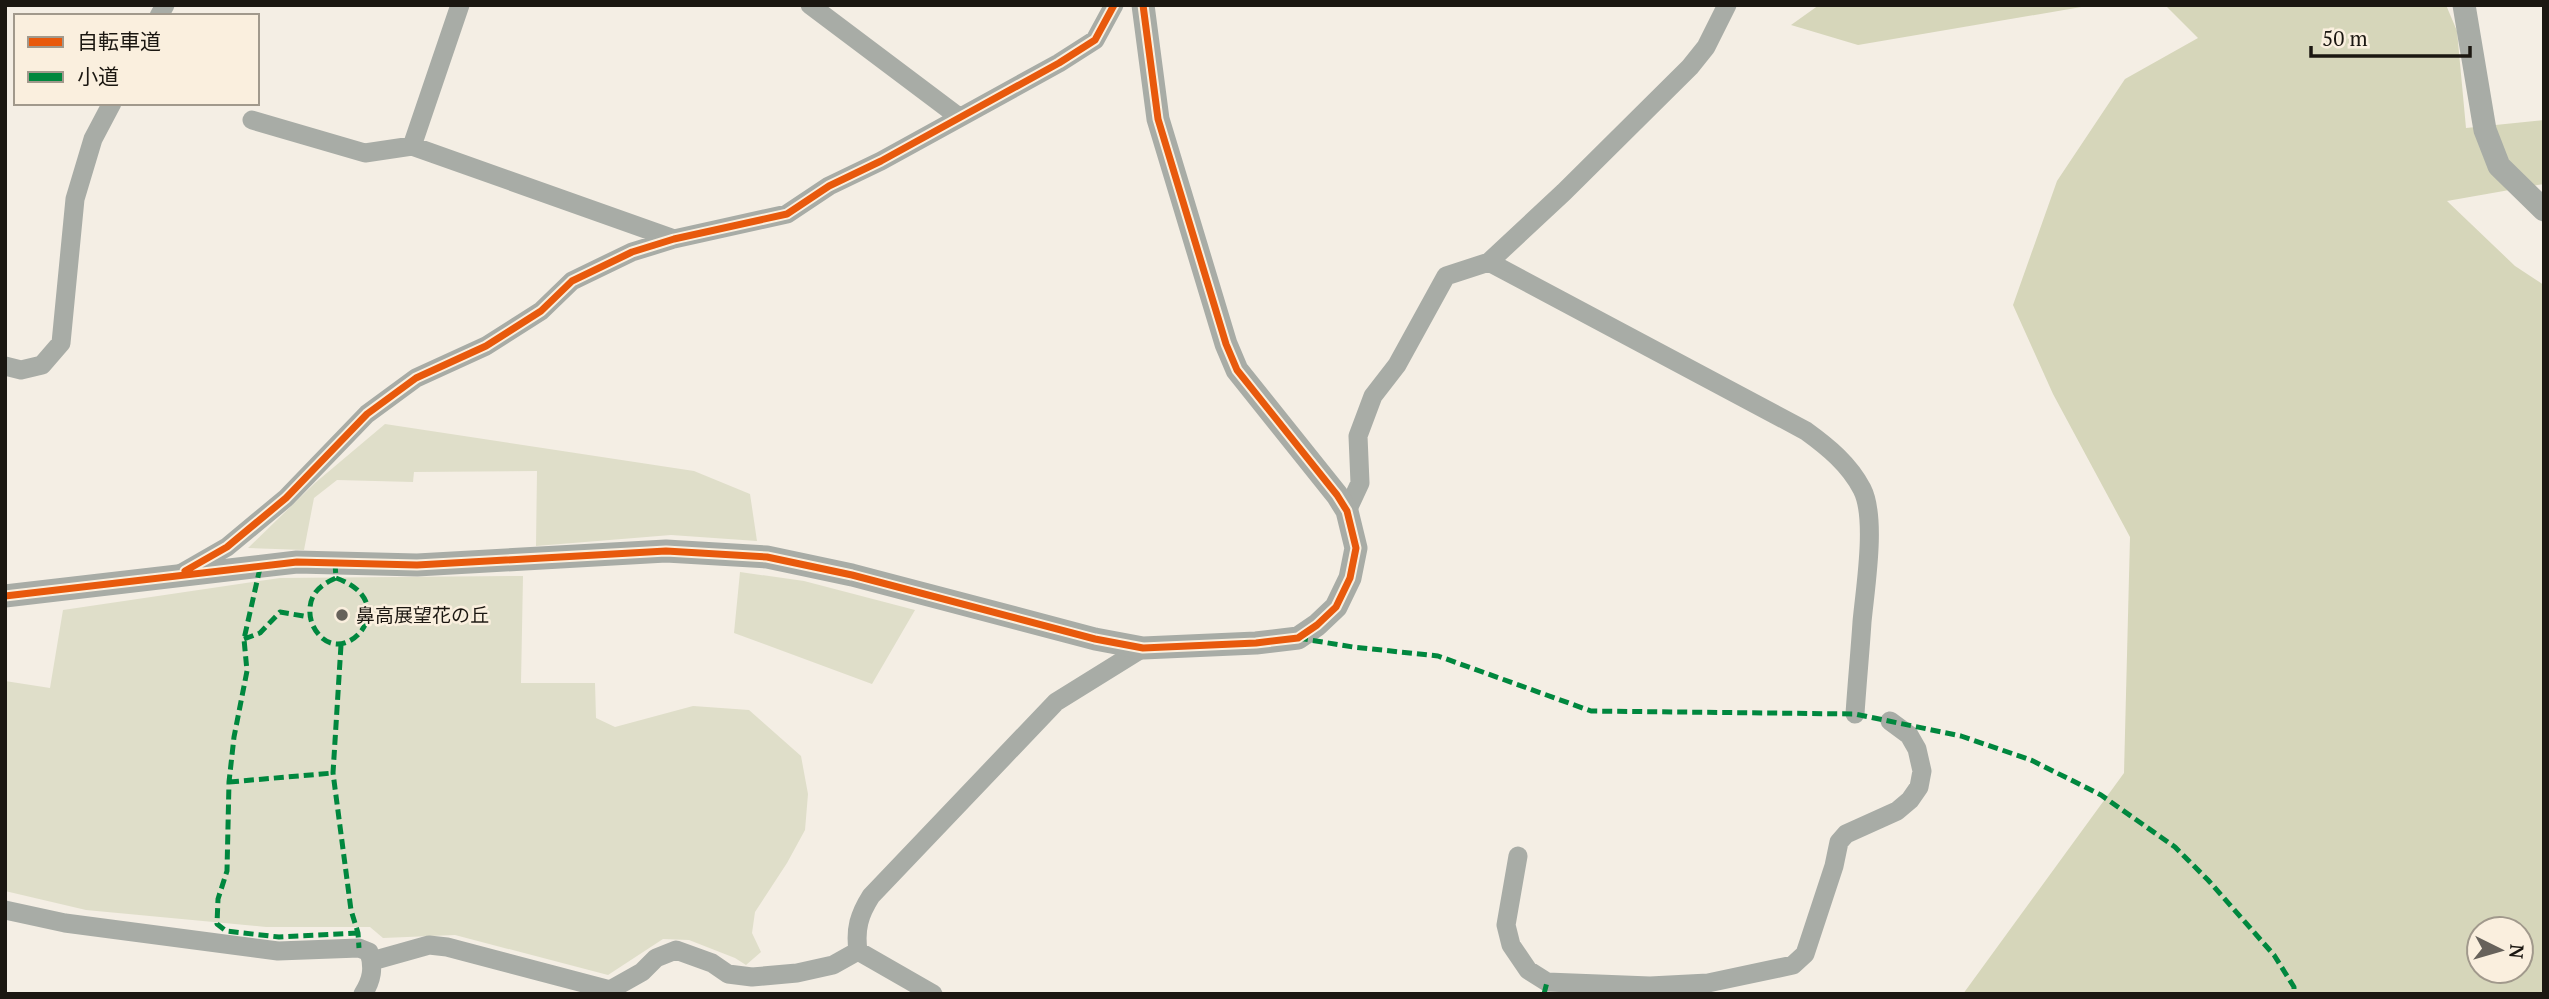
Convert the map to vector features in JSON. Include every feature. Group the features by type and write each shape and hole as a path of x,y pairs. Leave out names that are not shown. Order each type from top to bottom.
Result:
{"street":[{"path":"412,146 460,5"},
{"path":"810,5 959,117"},
{"path":"179,575 227,547 286,498 367,414 416,378 486,346 541,311 572,281 632,252 674,239 787,214 829,186 881,161 1059,63 1095,40 1114,5"},
{"path":"5,596 298,562 417,565 666,551 766,558 852,575 1095,639 1143,648 1256,643 1298,638 1336,607 1350,578 1356,548 1348,511 1237,370 1226,344 1158,119 1143,5"},
{"path":"1348,511 1360,483 1358,436 1373,396 1397,365 1446,276 1489,262 1564,192 1690,67 1706,47 1727,5"},
{"path":"2464,5 2474,79 2489,142 2499,166 2544,210"},
{"path":"5,366 21,370 42,365 61,343 75,199 93,139 111,105"},
{"path":"252,120 365,153 412,146 674,239"},
{"path":"1489,262 1806,431 1846,465 1863,491 1867,511 1868,561 1855,714"},
{"path":"858,951 855,932 871,896 1056,702 1143,648"},
{"path":"1518,856 1506,925 1511,945 1528,970 1547,982 1650,986 1708,983 1793,965 1805,954 1834,866 1839,842 1846,834 1897,811 1910,800 1919,787 1923,771 1917,748 1909,735 1890,721"},
{"path":"5,910 65,923 278,951 359,948 369,952 372,961 372,979 363,994"},
{"path":"372,961 429,946 447,947 610,990 642,972 656,958 676,950 712,963 728,974 751,977 797,973 833,965 858,951"},
{"path":"858,951 933,994"}],"green space":[{"path":"1819,5 2093,5 1858,45 1791,25"},
{"path":"2165,5 2446,5 2457,31 2466,128 2544,120 2544,184 2447,201 2515,266 2544,285 2544,994 1963,994 2124,773 2130,537 2053,394 2013,305 2057,181 2125,79 2198,38"},
{"path":"385,424 694,471 750,494 757,541 671,535 536,546 537,471 414,472 413,482 337,480 314,498 304,550 248,548 315,483"},
{"path":"740,572 804,581 915,610 872,684 734,633"},
{"path":"523,576 521,683 595,683 596,718 615,727 693,706 749,710 801,756 808,794 805,830 755,912 752,933 761,952 746,965 689,940 663,939 608,975 455,935 383,938 370,927 266,927 86,910 5,891 5,681 50,688 63,610 280,578"}],"marked path":[{"path":"335,563 336,578 355,588 366,601 368,614 364,627 356,637 345,643 333,643 321,637 311,620 313,597 318,589 336,578"},
{"path":"260,568 244,639 247,671 234,737 229,782 227,871 218,899 217,924 226,931 279,937 358,933"},
{"path":"244,639 260,633 280,612 309,617"},
{"path":"1298,638 1438,656 1591,711 1855,714 1961,736 2031,760 2101,795 2175,847 2274,955 2294,987 2294,994"},
{"path":"341,645 333,773 351,910 358,933 359,948"},
{"path":"229,782 333,773"},
{"path":"1544,994 1547,982"}],"cycle path":[{"path":"185,571 227,547 286,498 367,414 416,378 486,346 541,311 572,281 632,252 674,239 787,214 829,186 881,161 1059,63 1095,40 1114,5"},
{"path":"5,596 297,562 417,565 666,551 767,557 852,575 1095,639 1143,648 1256,643 1298,638 1336,607 1350,578 1356,548 1347,511 1237,370 1226,344 1158,119 1143,5"}],"place":[{"name":"鼻高展望花の丘","path":"342,615"}]}
